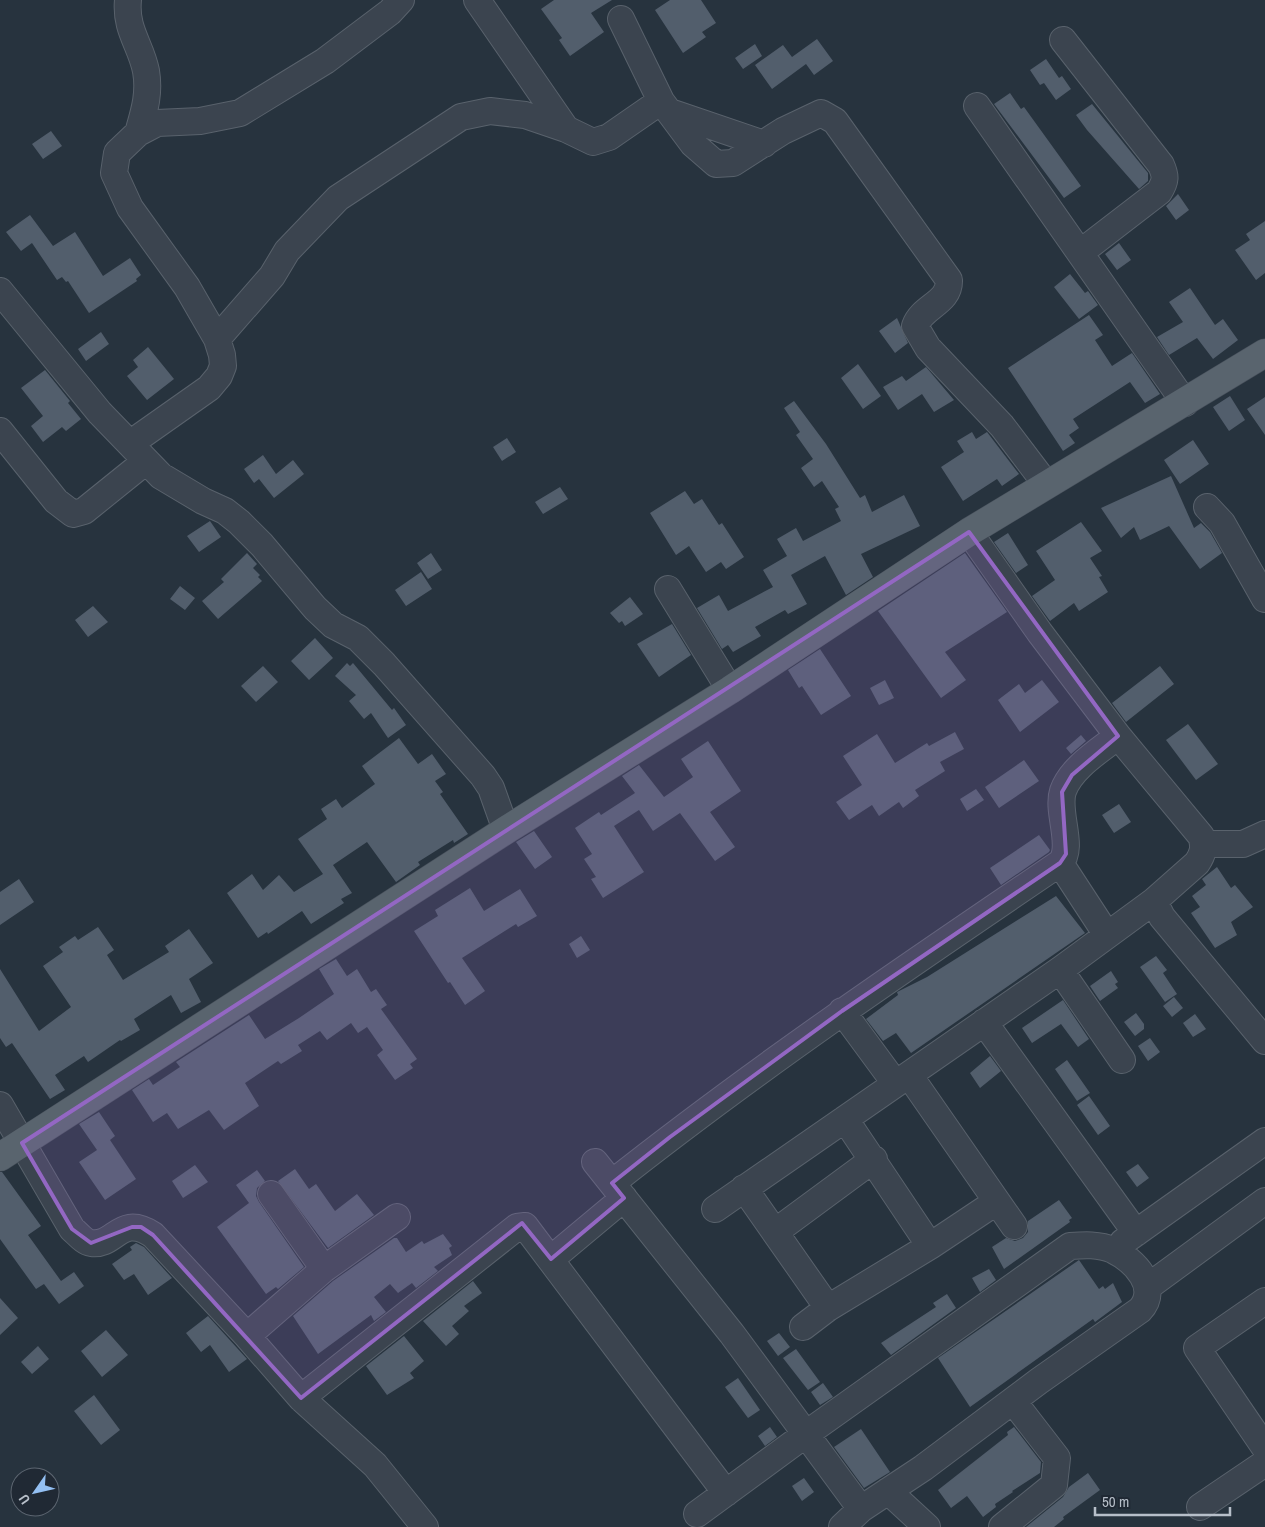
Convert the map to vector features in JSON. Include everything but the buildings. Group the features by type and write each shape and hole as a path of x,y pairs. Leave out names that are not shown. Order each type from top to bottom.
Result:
{"main road":[{"path":"11,1150 506,830 730,690 969,532 1265,353"}],"street":[{"path":"128,0 129,26 146,70 148,98 138,133"},
{"path":"0,431 8,459 73,514 84,511 138,452 209,388 219,376 223,366 217,339 187,287 130,208 114,173 117,153 138,133 156,123 200,120 240,114 325,61 390,12 402,0"},
{"path":"477,0 566,130"},
{"path":"621,19 666,107 693,144 716,164 733,163 783,131 821,113 835,121 949,280 950,289 944,298 918,317 915,326 919,335 928,348 1002,426 1046,484"},
{"path":"1063,40 1161,165 1166,175 1165,183 1160,192 1081,252"},
{"path":"977,106 1185,403"},
{"path":"217,339 272,276 287,251 338,198 462,117 490,111 525,115 593,142 609,137 666,107 764,144"},
{"path":"0,292 100,413 160,476 225,511 239,522 262,545 315,608 333,625 358,638 384,664 483,776 493,793 506,830"},
{"path":"1207,507 1222,524 1265,599"},
{"path":"715,1209 1060,970 1154,902 1197,863 1202,855 1204,844 1201,836 1118,736 1040,633 969,532"},
{"path":"668,589 730,690"},
{"path":"551,1259 670,1137 842,1011 1060,863 1066,854 1062,792 1072,775 1118,736"},
{"path":"1204,844 1243,844 1265,834"},
{"path":"1060,863 1107,935"},
{"path":"1154,902 1162,918 1265,1041"},
{"path":"1060,970 1122,1060"},
{"path":"842,1011 902,1079 1014,1226"},
{"path":"984,1022 1136,1233"},
{"path":"0,1105 11,1150 72,1229 84,1240 91,1243 101,1242 118,1232 141,1227 153,1235 247,1336 301,1398 375,1465 425,1527"},
{"path":"846,1119 930,1246"},
{"path":"1112,1250 1265,1141"},
{"path":"775,1232 874,1159"},
{"path":"595,1162 862,1509"},
{"path":"744,1188 828,1308"},
{"path":"271,1194 324,1269"},
{"path":"1149,1286 1265,1201"},
{"path":"803,1327 828,1308 930,1246 996,1202"},
{"path":"247,1336 324,1269 397,1217"},
{"path":"301,1398 517,1228 525,1226 726,1493"},
{"path":"697,1514 1070,1246 1098,1246 1112,1250 1129,1259 1149,1286 1150,1295 1147,1303 1140,1310 862,1509 842,1527"},
{"path":"1265,1301 1197,1348 1265,1448"},
{"path":"1002,1527 1054,1486 1057,1458 1013,1400"},
{"path":"1200,1507 1265,1463"},
{"path":"888,1491 927,1527"}],"highlighted area":[{"path":"969,532 1118,736 1072,775 1062,792 1066,854 1060,863 842,1011 670,1137 612,1183 624,1198 551,1259 522,1223 301,1398 153,1235 141,1227 132,1227 91,1243 72,1229 22,1143"}]}
